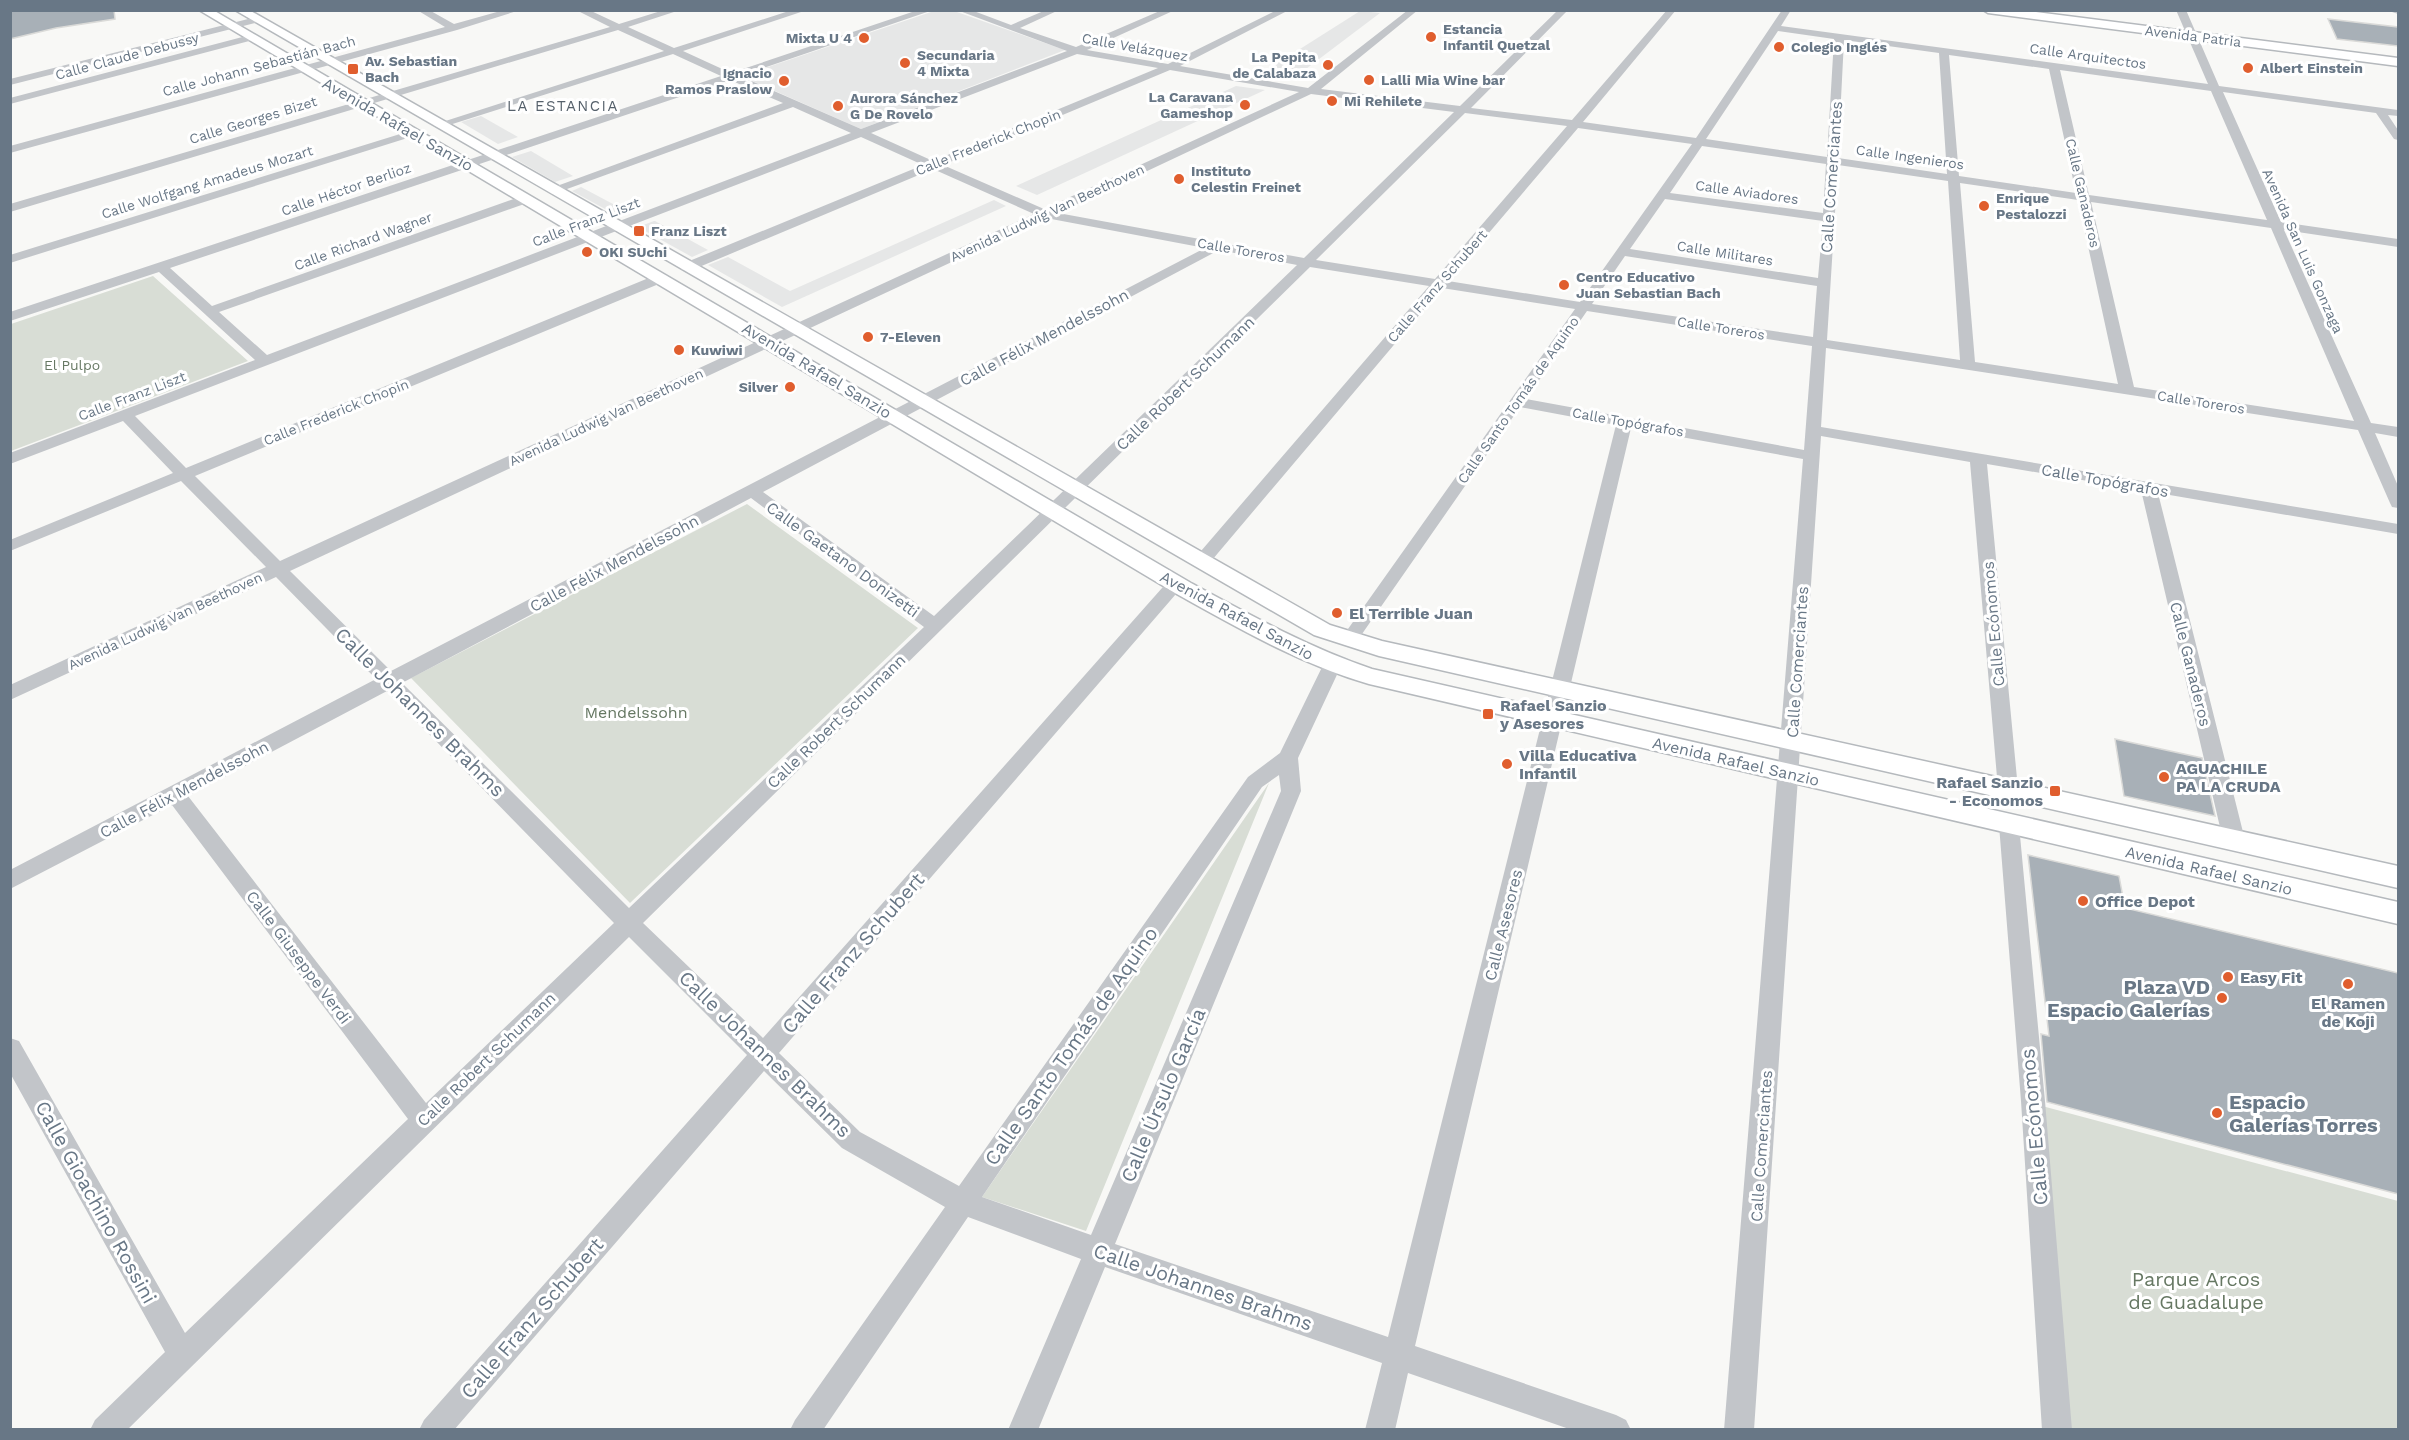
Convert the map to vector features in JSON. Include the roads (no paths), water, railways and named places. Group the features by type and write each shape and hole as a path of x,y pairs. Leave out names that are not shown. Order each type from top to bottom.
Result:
{"main road":[{"name":"Avenida Rafael Sanzio","path":"204,10 1176,584 1254,627 1333,664 1369,676 2398,913"},
{"name":"Avenida Patria","path":"1988,10 2398,54"},
{"name":"Avenida Patria","path":"2047,10 2398,62"},
{"name":"Avenida Rafael Sanzio","path":"249,16 1295,616 1349,640 2398,877"}],"street":[{"path":"421,10 454,28"},
{"name":"Calle Johann Sebastián Bach","path":"10,150 516,10"},
{"name":"Calle Toreros","path":"579,10 1045,214 1308,263 2398,432"},
{"name":"Calle Georges Bizet","path":"10,208 676,10"},
{"path":"439,125 803,10"},
{"name":"Calle Héctor Berlioz","path":"17,314 929,10"},
{"name":"Calle Velázquez","path":"961,10 1076,51 1310,91"},
{"path":"1011,28 1055,10"},
{"name":"Calle Franz Liszt","path":"10,459 1076,51 1172,10"},
{"name":"Calle Frederick Chopin","path":"687,267 1169,68 1285,10"},
{"name":"Calle Robert Schumann","path":"105,1430 1054,511 1564,10"},
{"name":"Calle Franz Schubert","path":"1201,562 1672,10"},
{"name":"Calle Santo Tomás de Aquino","path":"1349,640 1699,142 1787,10"},
{"name":"Avenida San Luis Gonzaga","path":"2181,10 2398,503"},
{"name":"Avenida Ludwig Van Beethoven","path":"10,693 1310,91 1322,84 1407,13"},
{"path":"10,80 228,25 249,16"},
{"name":"Calle Arquitectos","path":"1774,28 2398,113"},
{"name":"Calle Comerciantes","path":"1739,1430 1829,218 1839,37"},
{"name":"Calle Claude Debussy","path":"10,101 250,38"},
{"path":"1944,52 1968,366"},
{"name":"Calle Ganaderos","path":"2054,67 2127,390"},
{"name":"Calle Ingenieros","path":"1310,91 1576,124 2398,243"},
{"path":"552,189 794,103"},
{"path":"2380,111 2398,137"},
{"name":"Calle Wolfgang Amadeus Mozart","path":"10,259 413,133"},
{"name":"Calle Aviadores","path":"1661,195 1829,218"},
{"name":"Calle Richard Wagner","path":"210,311 526,199"},
{"name":"Calle Félix Mendelssohn","path":"10,880 1218,246"},
{"name":"Calle Militares","path":"1622,252 1824,283"},
{"path":"161,267 265,361"},
{"name":"Calle Frederick Chopin","path":"10,546 661,278"},
{"path":"10,299 17,314"},
{"name":"Calle Topógrafos","path":"1517,402 1810,456"},
{"name":"Calle Johannes Brahms","path":"125,415 628,922 851,1140 962,1202 1097,1251 1616,1430"},
{"name":"Calle Asesores","path":"1380,1430 1625,421"},
{"name":"Calle Topógrafos","path":"1812,430 2398,529"},
{"name":"Calle Ecónomos","path":"1978,458 2008,789"},
{"name":"Calle Ganaderos","path":"2148,487 2234,840"},
{"name":"Calle Gaetano Donizetti","path":"751,492 935,626"},
{"name":"Calle Franz Schubert","path":"434,1430 1176,584"},
{"name":"Calle Santo Tomás de Aquino","path":"805,1430 1255,782 1288,758 1333,664"},
{"name":"Calle Úrsulo García","path":"1023,1430 1291,791 1288,758"},
{"name":"Calle Giuseppe Verdi","path":"175,794 424,1120"},
{"name":"Calle Ecónomos","path":"2009,825 2033,1101 2057,1430"},
{"name":"Calle Gioachino Rossini","path":"10,1049 182,1355"}],"place":[{"name":"Estancia Infantil Quetzal","path":"1431,37"},
{"name":"Mixta U 4","path":"864,38"},
{"name":"Colegio Inglés","path":"1779,47"},
{"name":"Secundaria 4 Mixta","path":"905,63"},
{"name":"La Pepita de Calabaza","path":"1328,65"},
{"name":"Albert Einstein","path":"2248,68"},
{"name":"Av. Sebastian Bach","path":"353,69"},
{"name":"Lalli Mia Wine bar","path":"1369,80"},
{"name":"Ignacio Ramos Praslow","path":"784,81"},
{"name":"Mi Rehilete","path":"1332,101"},
{"name":"La Caravana Gameshop","path":"1245,105"},
{"name":"Aurora Sánchez G De Rovelo","path":"838,106"},
{"name":"Instituto Celestin Freinet","path":"1179,179"},
{"name":"Enrique Pestalozzi","path":"1984,206"},
{"name":"Franz Liszt","path":"639,231"},
{"name":"OKI SUchi","path":"587,252"},
{"name":"Centro Educativo Juan Sebastian Bach","path":"1564,285"},
{"name":"7-Eleven","path":"868,337"},
{"name":"Kuwiwi","path":"679,350"},
{"name":"Silver","path":"790,387"},
{"name":"El Terrible Juan","path":"1337,613"},
{"name":"Rafael Sanzio y Asesores","path":"1488,714"},
{"name":"Villa Educativa Infantil","path":"1507,764"},
{"name":"AGUACHILE PA LA CRUDA","path":"2164,777"},
{"name":"Rafael Sanzio - Economos","path":"2055,791"},
{"name":"Office Depot","path":"2083,901"},
{"name":"Easy Fit","path":"2228,977"},
{"name":"El Ramen de Koji","path":"2348,984"},
{"name":"Plaza VD Espacio Galerías","path":"2222,998"},
{"name":"Espacio Galerías Torres","path":"2217,1113"}],"district":[{"name":"LA ESTANCIA","path":"563,106"}],"park label":[{"name":"El Pulpo","path":"72,365"},
{"name":"Mendelssohn","path":"636,712"},
{"name":"Parque Arcos de Guadalupe","path":"2196,1290"}]}
